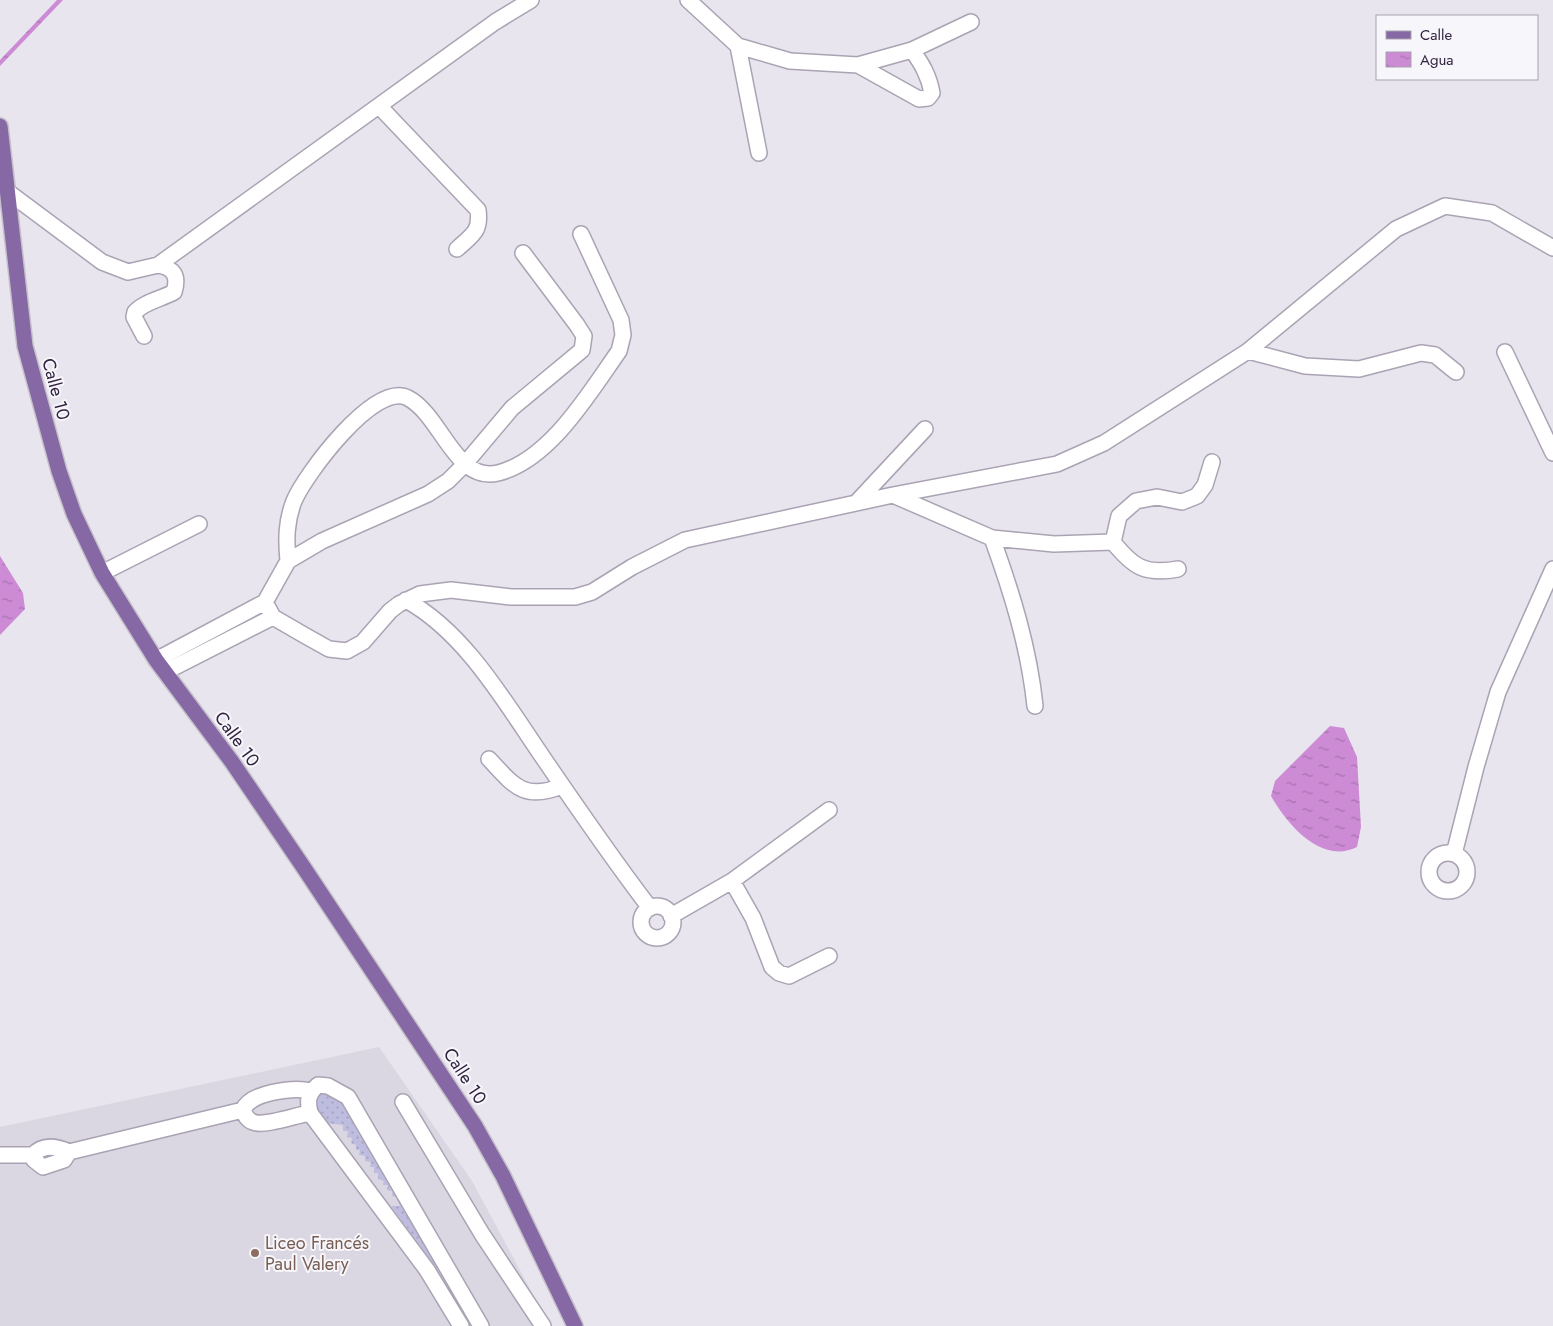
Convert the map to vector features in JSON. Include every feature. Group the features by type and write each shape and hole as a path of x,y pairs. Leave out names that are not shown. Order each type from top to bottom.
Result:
{"main road":[{"name":"Calle 10","path":"0,126 25,346 59,472 74,514 102,573 161,666 232,762 299,859 475,1126 522,1215 572,1324"}],"lane":[{"path":"8,192 102,262 128,272 158,265 495,22 531,0"},
{"path":"688,0 738,46 790,61 858,65 912,50 971,22"},
{"path":"738,46 759,153"},
{"path":"858,65 919,99 928,98 932,93 930,81 921,62 912,50"},
{"path":"379,106 478,210 480,223 476,232 458,249"},
{"path":"265,602 273,617 328,649 347,651 363,642 390,611 406,600 435,591 451,590 511,596 575,597 592,592 632,567 684,540 893,495 1057,464 1104,443 1248,351 1396,229 1445,206 1492,213 1553,248"},
{"path":"288,561 286,542 288,520 294,500 320,458 366,410 384,398 406,396 424,409 464,465 481,475 500,472 526,460 558,435 619,351 623,335 621,320 581,234"},
{"path":"161,666 265,602 288,561 322,541 428,494 448,481 512,408 582,350 584,336 523,253"},
{"path":"144,336 134,317 135,312 140,306 157,301 174,292 177,282 175,274 168,267 158,265"},
{"path":"1248,351 1305,366 1359,369 1421,353 1435,355 1456,372"},
{"path":"1505,352 1553,452"},
{"path":"856,503 924,429"},
{"path":"1113,542 1119,516 1136,501 1157,497 1182,502 1197,496 1205,485 1212,462"},
{"path":"893,495 992,538 1054,544 1113,542"},
{"path":"102,573 199,524"},
{"path":"992,538 1010,586 1029,658 1035,706"},
{"path":"1113,542 1129,561 1142,569 1159,572 1178,569"},
{"path":"1454,854 1476,767 1498,692 1553,569"},
{"path":"406,600 429,615 470,656 498,691 604,847 650,908"},
{"path":"161,666 273,617"},
{"path":"489,759 514,786 528,792 548,791 562,786"},
{"path":"671,916 732,881 829,810"},
{"path":"732,881 753,918 772,967 779,973 789,976 829,956"},
{"path":"650,908 664,908 671,916 671,928 667,934 659,938 651,937 645,932 641,921 644,914 650,908"},
{"path":"461,1326 427,1270 310,1113 307,1102 311,1091 318,1085 328,1086 348,1098 481,1326"},
{"path":"310,1113 265,1123 253,1122 246,1117 243,1110 246,1103 254,1098 300,1089 311,1091"},
{"path":"403,1102 482,1234 543,1326"},
{"path":"0,1155 33,1155 38,1150 48,1146 59,1147 69,1152 243,1110"}],"shaded area":[{"name":"Liceo Francés Paul Valery","path":"379,1047 472,1181 550,1326 0,1326 0,1127"},
{"path":"328,1091 345,1104 473,1326 436,1267 391,1206 400,1206 396,1197 392,1196 393,1191 387,1190 388,1185 383,1185 384,1181 378,1179 378,1173 374,1173 374,1167 370,1167 371,1162 365,1161 365,1156 359,1155 360,1150 356,1150 356,1145 351,1143 352,1138 347,1137 348,1131 343,1131 343,1125 325,1123 318,1113 316,1102 320,1095"}],"water":[{"path":"57,0 63,0 0,66 0,60"},
{"path":"0,556 23,593 25,609 0,635"},
{"path":"1330,726 1344,728 1357,757 1361,827 1357,847 1344,851 1331,851 1306,839 1286,818 1271,796 1275,781"}],"place":[{"name":"Liceo Francés Paul Valery","path":"255,1253"}]}
